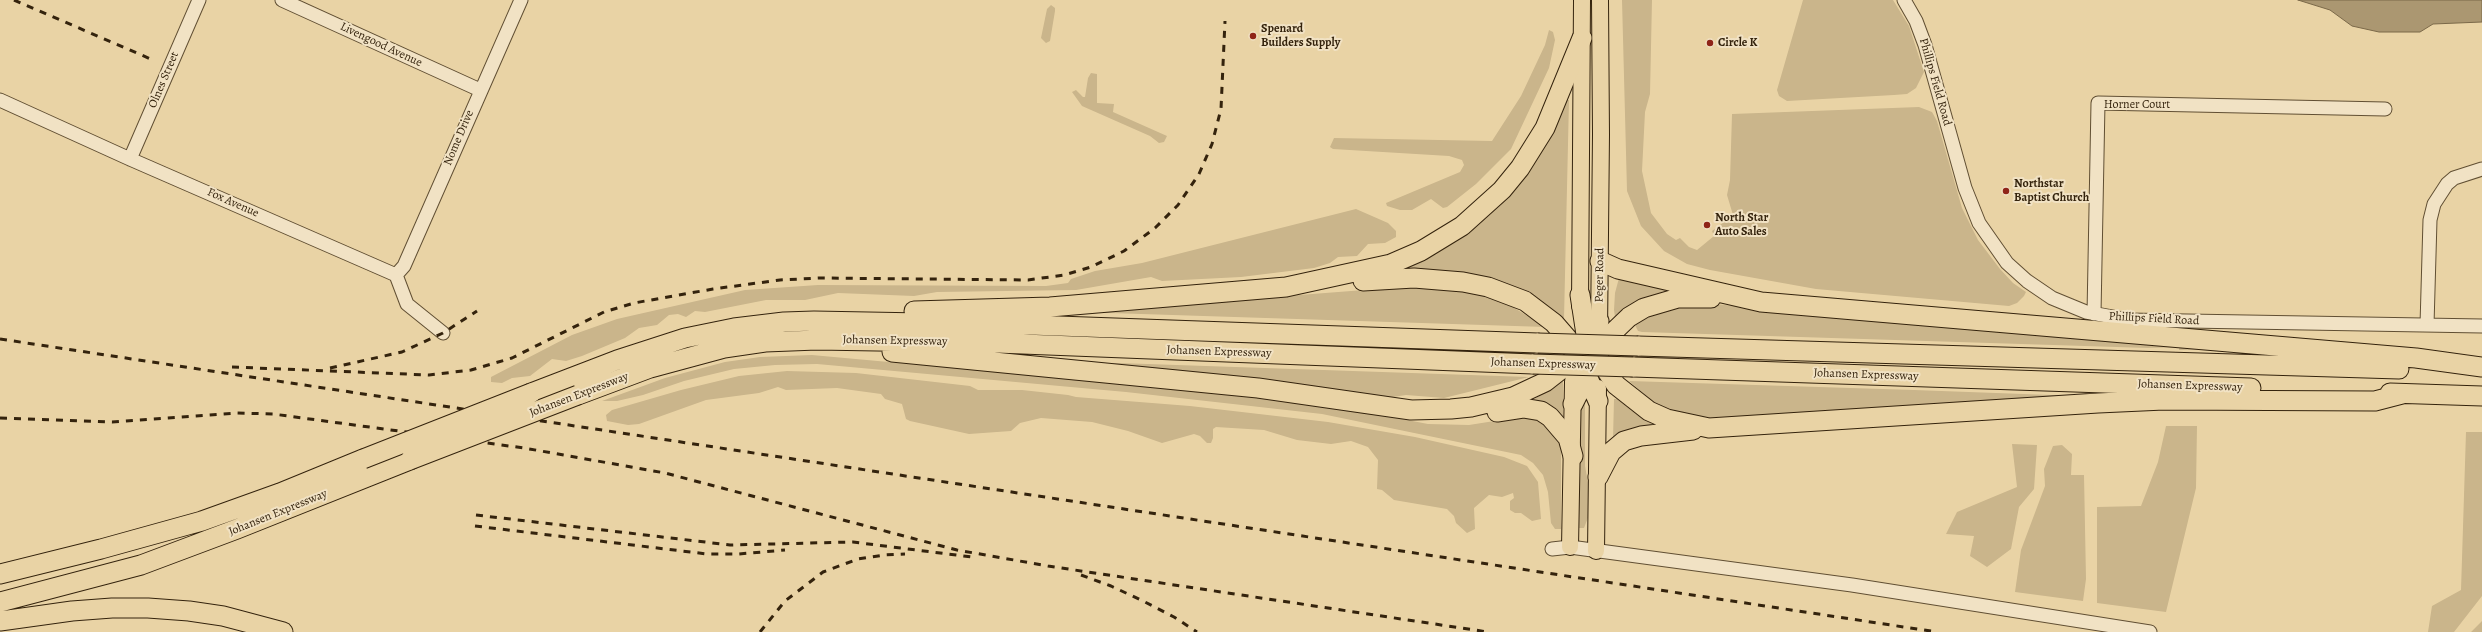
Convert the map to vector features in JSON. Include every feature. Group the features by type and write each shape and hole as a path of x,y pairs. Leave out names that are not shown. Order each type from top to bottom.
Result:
{"highway":[{"path":"1286,287 1391,264 1421,251 1462,226 1502,190 1531,152 1556,104 1582,38"},
{"path":"1600,261 1618,269 1744,299"},
{"path":"814,321 880,312 1050,307 1414,278 1463,282 1488,287 1525,301 1538,310 1564,335 1577,357 1598,401"},
{"path":"1580,295 1587,341 1598,357 1608,376 1616,385 1649,411 1682,424 1709,428"},
{"path":"1573,404 1586,375 1598,357 1605,340 1618,325 1644,308 1678,298 1744,299 1869,312 2416,358 2482,367"},
{"name":"Johansen Expressway","path":"0,574 101,549 202,521 280,493 531,393 624,358 685,338 734,328 814,321 1030,325 1538,343 2482,371"},
{"path":"765,342 908,353 1258,388 1411,410 1470,407 1513,397 1545,382 1577,357 1599,321"},
{"name":"Johansen Expressway","path":"0,602 141,565 237,530 410,460 657,366 724,348 765,342 858,339 1533,364 2482,396"},
{"path":"1598,477 1611,452 1624,441 1641,436 1709,428 2098,402 2164,400 2375,401 2402,394"},
{"path":"1411,410 1430,417 1449,419 1468,418 1523,408 1532,408 1550,417 1560,427 1568,438 1573,456"},
{"path":"0,621 85,610 148,608 216,615 283,632"}],"main road":[{"name":"Peger Road","path":"1570,547 1573,404 1580,295 1582,0"},
{"name":"Peger Road","path":"1596,551 1600,261 1600,0"}],"street":[{"name":"Olnes Street","path":"130,159 199,0"},
{"name":"Livengood Avenue","path":"282,0 480,90"},
{"name":"Nome Drive","path":"396,274 404,266 480,90 521,0"},
{"name":"Phillips Field Road","path":"1904,0 1925,45 1965,188 1984,233 2002,257 2027,281 2056,300 2094,314 2136,320 2482,326"},
{"name":"Fox Avenue","path":"0,100 130,159 396,274"},
{"name":"Horner Court","path":"2094,314 2098,103 2384,109"},
{"path":"2427,325 2430,220 2434,204 2447,184 2454,178 2482,169"},
{"path":"396,274 407,304 443,333"},
{"path":"1552,549 1570,547 1852,586 2150,632"}],"shaded area":[{"path":"1622,0 1652,0 1650,94 1645,112 1642,171 1651,213 1667,234 1676,240 1680,238 1689,247 1697,250 1714,236 1712,231 1733,215 1727,195 1730,180 1732,114 1919,107 1932,112 1937,121 1962,208 1978,240 2000,269 2013,283 2026,292 2024,296 2017,303 2009,306 1816,289 1710,270 1687,264 1664,251 1641,226 1627,191"},
{"path":"1803,0 1893,0 1909,26 1924,72 1916,88 1907,94 1894,95 1787,101 1779,96 1777,90"},
{"path":"2298,0 2482,0 2482,22 2433,24 2420,32 2379,32 2352,26 2330,10"},
{"path":"1051,5 1055,8 1055,11 1050,41 1046,43 1041,38 1047,9"},
{"path":"1549,30 1553,32 1555,40 1549,68 1511,149 1476,184 1447,207 1443,208 1431,199 1412,210 1400,210 1387,206 1386,203 1460,172 1464,165 1462,160 1449,156 1333,149 1330,147 1334,138 1492,141 1521,96 1545,45"},
{"path":"1091,73 1097,74 1097,103 1114,104 1113,112 1167,136 1164,142 1159,143 1150,136 1082,106 1072,92 1076,90 1083,97 1085,97 1088,78"},
{"path":"1566,100 1569,100 1564,319 1553,314 1388,271 1451,241"},
{"path":"1356,209 1388,223 1396,231 1396,237 1385,243 1368,244 1357,256 1338,257 1330,263 1314,268 1241,277 1162,281 1151,277 1076,290 937,292 914,296 838,293 805,300 766,300 705,312 695,311 686,317 678,314 669,315 657,325 639,328 625,338 582,356 566,361 552,359 530,376 512,378 502,383 491,382 491,377 572,335 617,319 745,290 818,285 1046,286 1068,283 1071,279 1095,271 1142,263"},
{"path":"1619,278 1677,289 1618,318 1615,317 1614,310 1615,293"},
{"path":"1403,287 1444,288 1487,296 1511,306 1546,327 1079,312"},
{"path":"1716,304 2214,349 2179,350 2179,347 2148,348 1642,332 1638,331 1634,323 1664,307"},
{"path":"812,355 1217,392 1355,410 1428,424 1469,425 1526,416 1545,422 1558,437 1561,447 1561,529 1555,529 1551,523 1548,492 1543,475 1533,463 1521,455 1322,414 1126,392 817,364 775,365 734,369 684,381 643,395 617,401 602,401 665,378 725,362 760,357"},
{"path":"1118,363 1529,377 1444,398 1406,395 1393,397 1349,395 1084,365"},
{"path":"787,371 856,373 970,386 978,390 1022,390 1076,397 1190,406 1328,422 1415,437 1504,457 1527,466 1538,482 1541,519 1532,521 1521,513 1515,513 1510,510 1510,501 1514,498 1513,493 1502,497 1489,495 1474,508 1475,529 1467,533 1456,523 1454,516 1447,509 1394,500 1382,490 1377,489 1378,460 1368,447 1351,441 1331,444 1297,440 1264,430 1216,427 1213,429 1213,438 1211,443 1207,443 1200,436 1194,434 1162,443 1128,431 1092,422 1041,418 1020,423 1011,431 969,434 910,421 906,419 902,404 885,399 881,394 837,388 786,390 778,387 759,393 706,400 639,424 628,425 607,421 606,415 612,410 681,390 739,376"},
{"path":"1562,381 1563,382 1563,422 1533,400"},
{"path":"1629,381 2078,396 1714,420 1664,411"},
{"path":"1585,399 1585,466 1590,494 1589,515 1584,528 1579,528 1580,406"},
{"path":"1614,399 1617,399 1635,413 1659,426 1613,439"},
{"path":"2166,426 2197,426 2196,488 2166,612 2097,603 2097,507 2141,506 2158,462"},
{"path":"2466,432 2482,432 2482,596 2454,632 2428,632 2432,606 2461,590"},
{"path":"2012,444 2037,445 2034,489 2019,507 2011,549 1987,567 1970,556 1974,536 1946,534 1957,512 2017,487"},
{"path":"2062,445 2072,454 2071,475 2084,475 2086,579 2083,601 2015,592 2021,550 2045,486 2044,469 2053,446"},
{"path":"2482,621 2482,632 2471,632"}],"railway":[{"path":"14,0 153,60"},
{"path":"232,367 429,375 471,370 512,358 604,312 634,303 713,289 780,280 820,278 1028,280 1064,275 1091,267 1124,251 1155,228 1178,205 1199,174 1212,144 1221,109 1225,21"},
{"path":"330,368 402,352 443,333 477,311"},
{"path":"0,339 1937,632"},
{"path":"0,418 112,422 237,413 273,414 524,448 665,473 957,550 1048,566 1488,632"},
{"path":"476,515 730,545 853,542 972,557"},
{"path":"475,526 707,554 739,554 785,550"},
{"path":"760,632 785,601 823,572 858,559 884,555 905,554"},
{"path":"1081,575 1111,586 1143,601 1174,617 1197,632"}],"place":[{"name":"Spenard Builders Supply","path":"1253,36"},
{"name":"Circle K","path":"1710,43"},
{"name":"Northstar Baptist Church","path":"2006,191"},
{"name":"North Star Auto Sales","path":"1707,225"}]}
